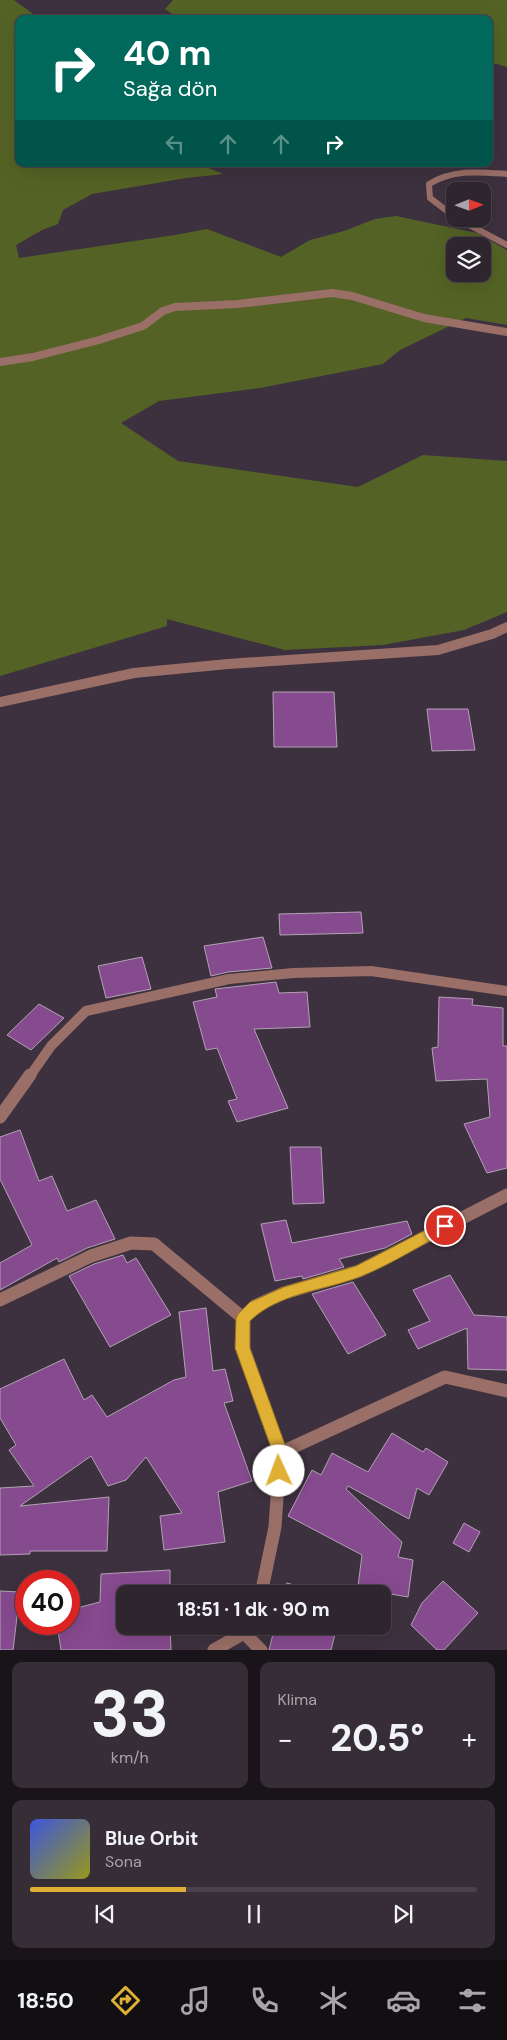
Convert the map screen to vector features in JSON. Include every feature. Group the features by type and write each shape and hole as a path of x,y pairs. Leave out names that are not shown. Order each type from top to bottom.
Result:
{"street":[{"path":"446,210 430,198 429,184 440,176 459,172 507,174"},
{"path":"474,228 507,246"},
{"path":"0,362 33,356 108,337 143,326 163,311 175,307 238,304 332,293 352,296 424,318 507,332"},
{"path":"0,702 134,673 228,664 438,650 492,634 507,627"},
{"path":"0,1117 51,1046 86,1010 229,979 293,972 370,972 507,991"},
{"path":"263,1585 275,1526 280,1453 243,1348 243,1318 255,1306 284,1293 359,1271 507,1195"},
{"path":"0,1300 91,1256 131,1243 154,1244 243,1318"},
{"path":"280,1453 445,1378 507,1391"},
{"path":"214,1650 238,1635"},
{"path":"250,1635 261,1650"}],"green space":[{"path":"0,0 14,0 35,15 15,15 15,167 206,167 223,174 186,178 92,194 63,210 58,224 42,230 16,245 19,258 207,229 281,257 310,240 344,231 375,219 396,216 477,233 484,237 446,237 446,282 491,282 491,241 507,250 507,325 466,318 400,350 383,364 260,388 159,401 121,423 178,461 358,487 423,455 507,461 507,612 464,630 383,645 285,650 167,619 167,626 0,676"},
{"path":"173,0 507,0 507,67 493,63 493,15 173,15 165,9"}],"building":[{"path":"273,692 334,692 337,747 274,747"},
{"path":"427,709 468,709 475,750 432,751"},
{"path":"361,912 363,933 280,935 279,914"},
{"path":"263,937 272,968 228,972 211,976 204,946"},
{"path":"142,957 151,989 106,998 98,966"},
{"path":"276,982 279,993 307,992 310,1027 254,1029 288,1108 237,1122 228,1101 237,1099 217,1048 206,1050 193,1002 217,997 215,989"},
{"path":"439,997 473,999 472,1005 503,1008 503,1046 507,1046 507,1168 487,1173 464,1124 490,1117 487,1079 436,1081 432,1048 438,1047"},
{"path":"39,1004 64,1018 31,1050 7,1035"},
{"path":"20,1130 39,1181 52,1176 67,1211 96,1200 115,1239 87,1248 59,1262 57,1258 0,1290 0,1263 32,1245 0,1179 0,1137"},
{"path":"290,1147 321,1147 324,1203 293,1204"},
{"path":"286,1220 292,1243 407,1221 412,1234 385,1248 339,1259 344,1267 303,1279 302,1276 275,1281 261,1224"},
{"path":"123,1255 127,1263 136,1258 171,1315 110,1347 69,1276 94,1264"},
{"path":"450,1275 474,1315 507,1317 507,1370 468,1369 467,1328 418,1349 408,1330 430,1321 413,1290"},
{"path":"353,1282 386,1335 348,1354 312,1294"},
{"path":"206,1308 213,1371 225,1369 233,1401 224,1403 252,1481 218,1492 225,1542 164,1550 160,1516 182,1513 146,1457 126,1480 108,1486 91,1456 20,1506 109,1497 107,1551 30,1551 30,1554 0,1555 0,1488 34,1486 9,1450 16,1445 0,1418 0,1389 64,1359 84,1400 92,1395 107,1417 174,1380 186,1377 179,1312"},
{"path":"392,1433 423,1452 426,1448 448,1462 429,1495 417,1488 409,1519 348,1486 346,1489 402,1542 398,1557 413,1560 408,1597 391,1594 391,1585 358,1585 362,1555 288,1516 312,1470 321,1475 332,1453 368,1472"},
{"path":"464,1523 480,1532 469,1552 453,1543"},
{"path":"170,1570 170,1585 116,1585 116,1635 170,1635 171,1650 61,1650 59,1635 80,1635 80,1607 100,1602 101,1574"},
{"path":"443,1581 478,1613 444,1650 437,1650 411,1625 422,1603"},
{"path":"0,1591 15,1592 13,1650 0,1650"},
{"path":"273,1635 335,1635 331,1650 269,1650"}],"route":[{"path":"279,1471 280,1453 243,1348 243,1318 255,1306 284,1293 359,1271 445,1226"}]}
